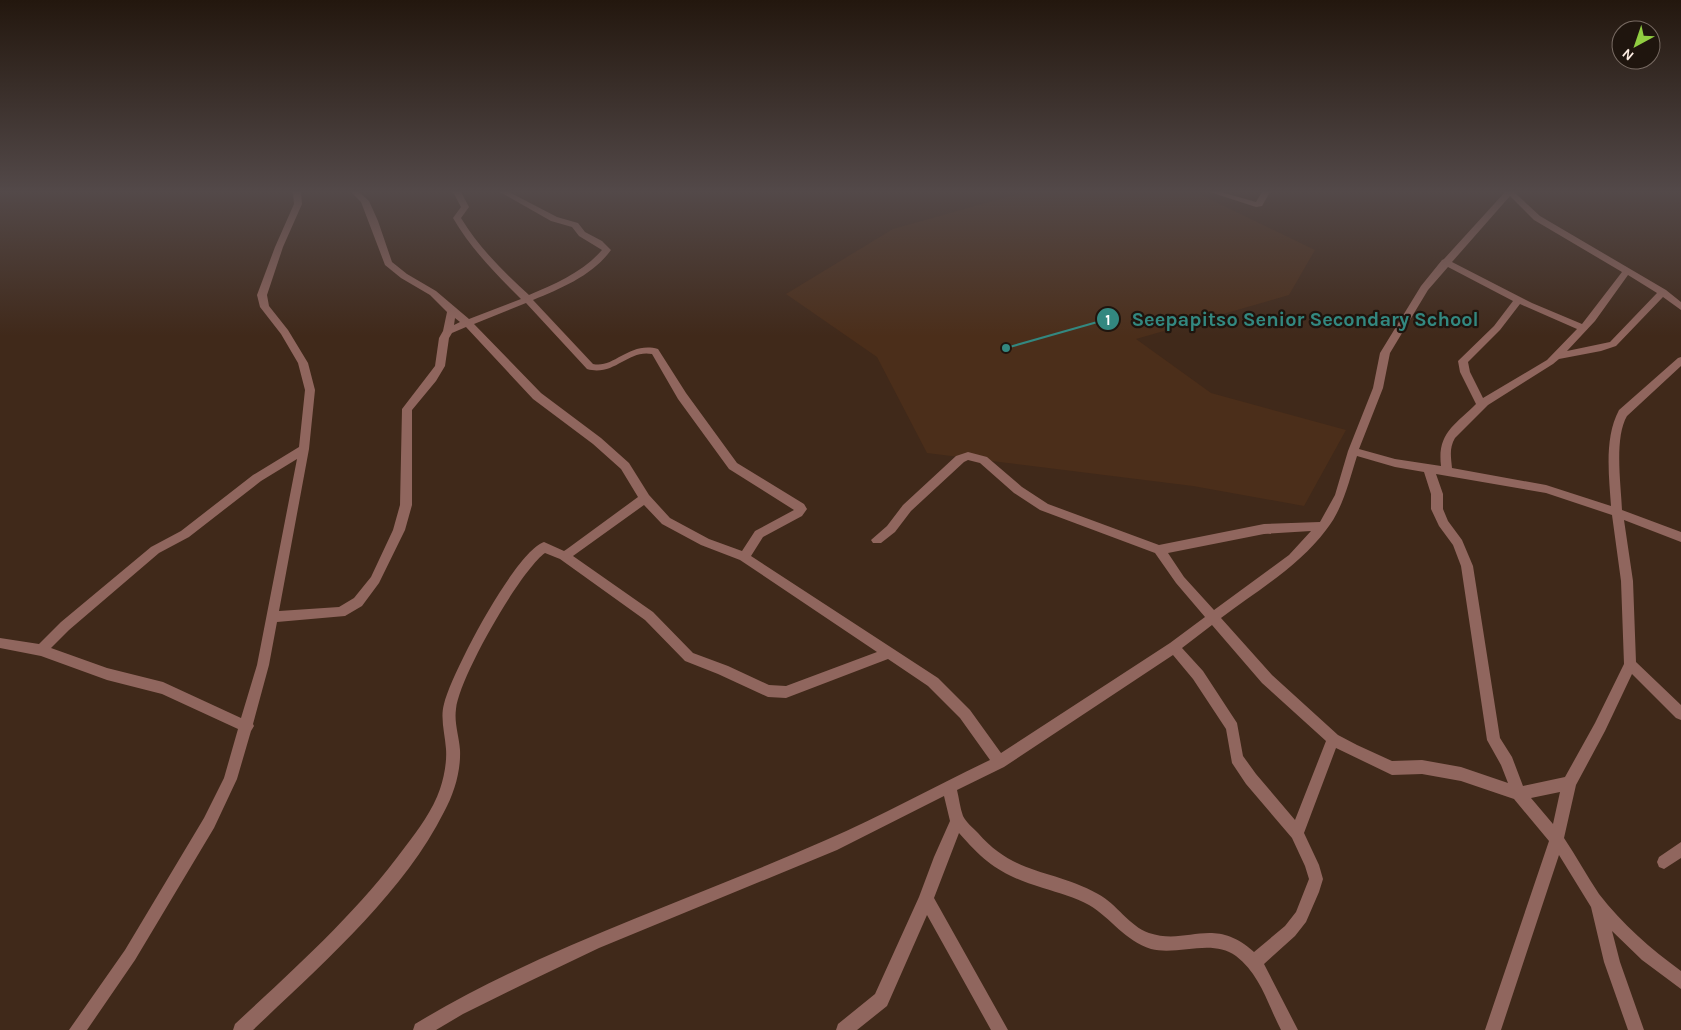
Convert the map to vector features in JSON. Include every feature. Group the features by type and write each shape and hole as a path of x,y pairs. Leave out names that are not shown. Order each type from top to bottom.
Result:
{"street":[{"path":"77,1030 130,955 209,823 230,779 247,726 263,665 304,449 310,390 303,363 291,341 265,307 262,300 267,278 283,240"},
{"path":"380,240 388,263 404,276 433,293 476,330 537,396 597,441 625,466 645,498 666,521 705,542 744,557 932,682 951,698 979,732 999,762"},
{"path":"473,240 498,271 593,369 604,367 644,349 655,351 682,396 733,466 800,507 801,509 798,513 756,536 744,557"},
{"path":"448,331 507,309 593,266 602,259 606,250 595,240"},
{"path":"420,1030 456,1008 524,975 603,939 832,845 949,788 999,762 1174,647 1214,618 1293,558 1323,526 1340,494 1353,450 1378,388 1386,354 1424,288 1465,240"},
{"path":"1574,240 1663,292 1681,306"},
{"path":"1445,262 1583,328"},
{"path":"1447,472 1445,454 1446,444 1450,435 1481,404 1511,387 1556,356 1583,328 1627,271"},
{"path":"1556,356 1613,344 1663,292"},
{"path":"1481,404 1465,372 1463,360 1498,328 1519,299"},
{"path":"273,617 340,612 358,602 375,580 399,530 406,505 407,409 437,372 442,360 444,338 448,331 452,311"},
{"path":"1494,1030 1557,839 1569,783 1600,727 1630,664 1627,581 1617,514 1615,443 1619,420 1623,412 1681,360"},
{"path":"42,649 65,626 155,550 185,534 257,478 304,449"},
{"path":"1353,450 1395,463 1546,489 1681,537"},
{"path":"877,540 891,529 907,508 965,456 973,456 990,465 1029,498 1044,507 1159,550 1264,529 1323,526"},
{"path":"1429,469 1437,494 1437,509 1443,523 1458,543 1467,566 1494,740 1508,762 1519,794 1557,839 1594,899 1621,931 1647,955 1681,981"},
{"path":"564,556 645,498"},
{"path":"241,1030 330,946 387,885 433,820 449,783 453,751 448,714 451,700 484,631 516,576 534,553 544,547 564,556 649,616 689,657 768,690 786,692 890,654"},
{"path":"1159,550 1180,580 1267,679 1333,739 1369,759 1392,768 1422,767 1461,774 1519,794 1569,783"},
{"path":"0,643 42,649 108,674 163,689 226,720 247,726"},
{"path":"1174,647 1198,675 1232,727 1237,758 1251,779 1297,833 1312,865 1316,879 1301,917 1290,931 1254,962"},
{"path":"1630,664 1681,714"},
{"path":"1297,833 1333,739"},
{"path":"949,788 957,821 994,859 1028,876 1093,899 1135,933 1150,941 1163,943 1208,939 1231,944 1254,962 1273,994 1290,1030"},
{"path":"844,1030 882,1000 926,899 941,857 957,821"},
{"path":"1664,862 1681,849"},
{"path":"926,899 1000,1030"},
{"path":"1594,899 1612,962 1636,1030"}],"shaded area":[{"path":"875,240 1294,240 1315,250 1289,295 1136,339 1211,393 1346,430 1304,506 1193,486 927,453 877,357 786,294"}],"place":[{"name":"Seepapitso Senior Secondary School","path":"1006,348"}]}
